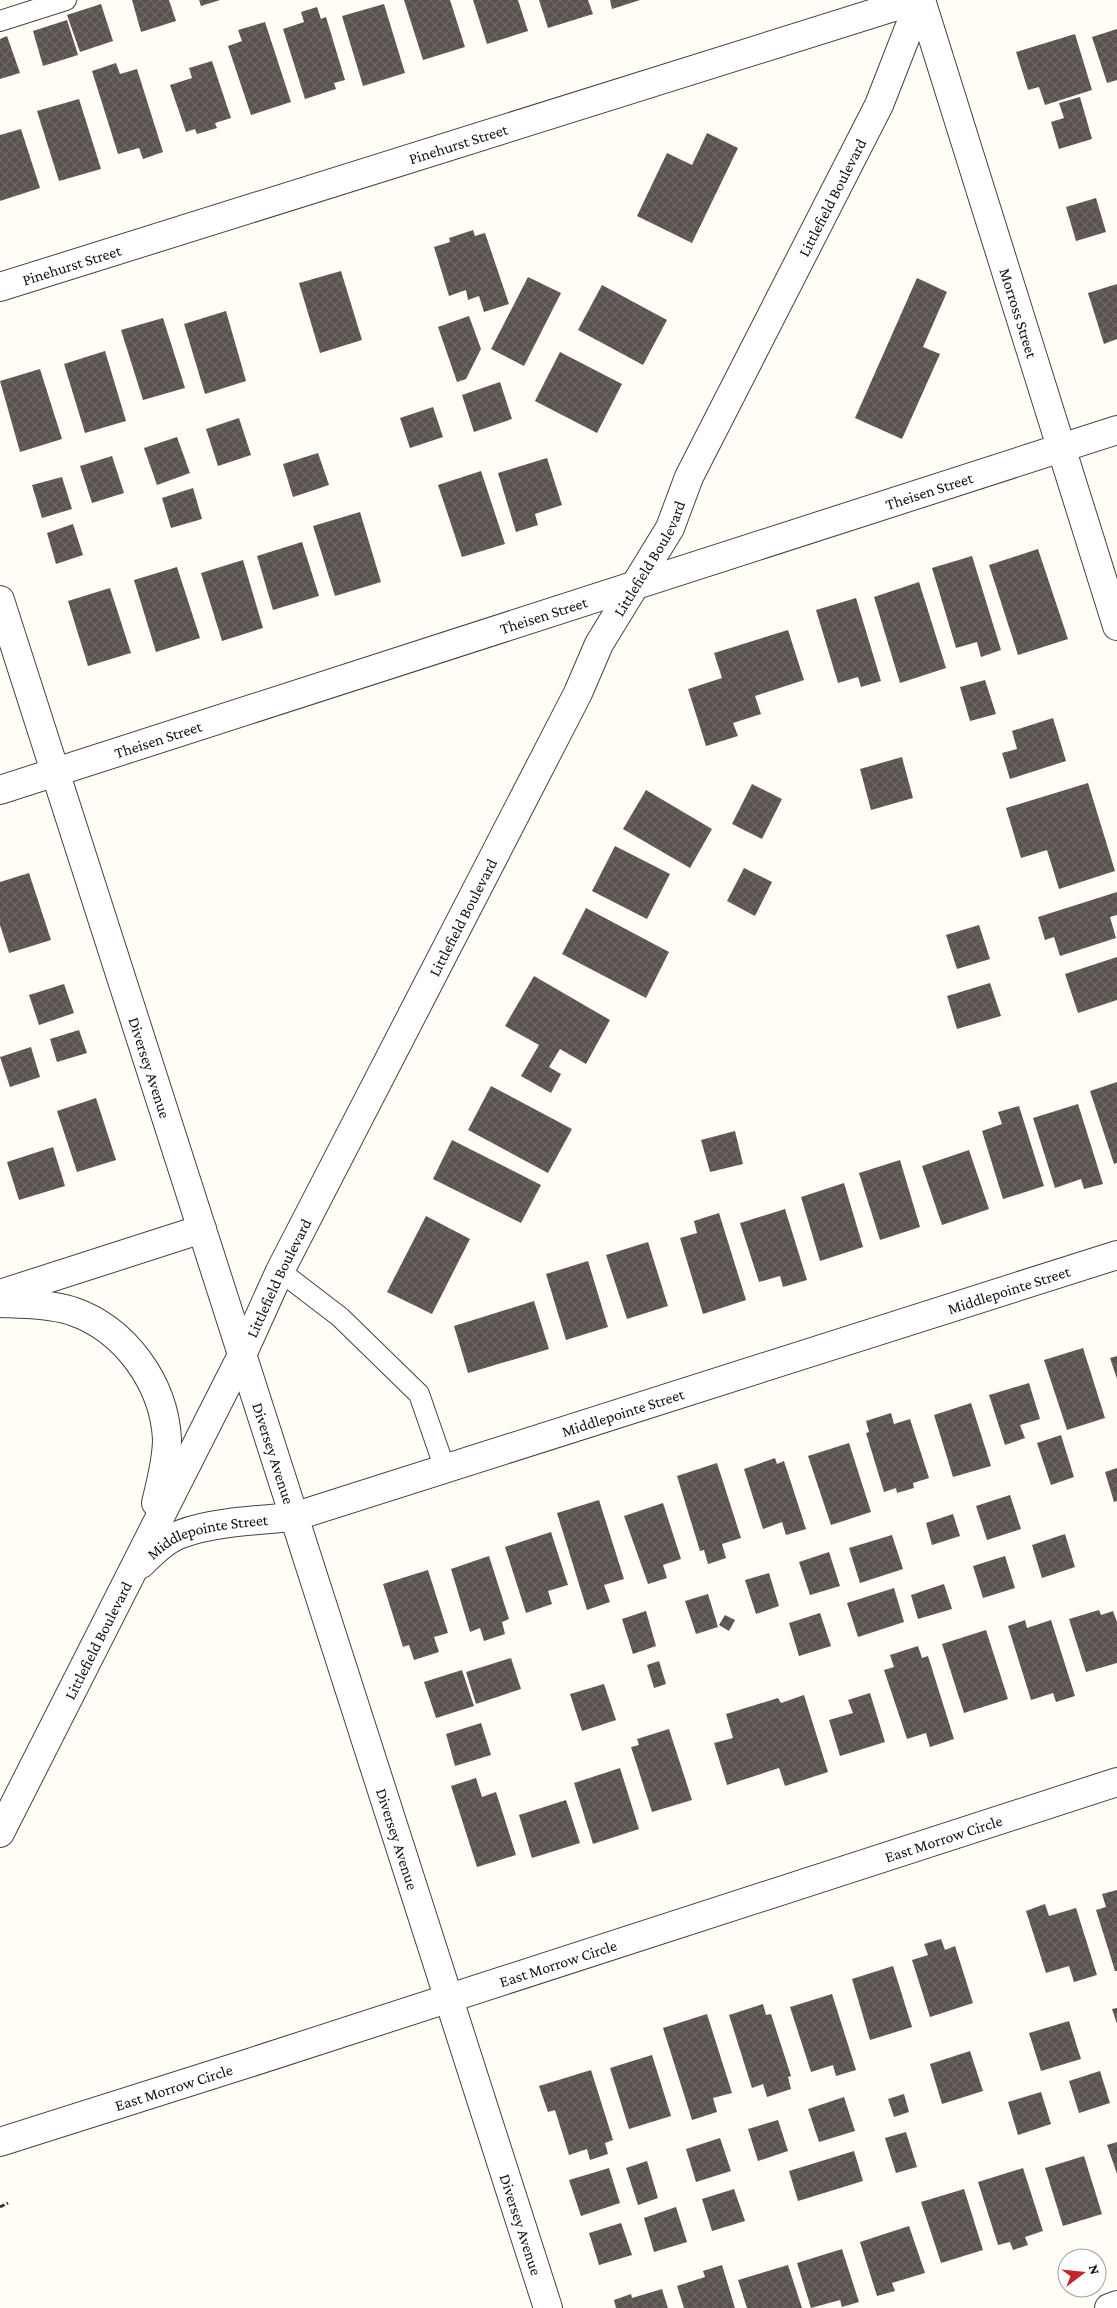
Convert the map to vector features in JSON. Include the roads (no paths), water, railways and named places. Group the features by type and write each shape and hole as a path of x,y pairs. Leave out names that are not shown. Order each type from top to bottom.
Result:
{"street":[{"name":"Pinehurst Street","path":"0,287 919,0"},
{"name":"Morross Street","path":"919,0 1117,626"},
{"name":"Littlefield Boulevard","path":"0,1833 242,1355 280,1271 578,693 598,644 632,586 670,528 688,478 879,105 919,0"},
{"name":"Theisen Street","path":"0,790 1117,430"},
{"name":"Diversey Avenue","path":"0,600 548,2308"},
{"path":"0,1294 202,1229"},
{"name":"Middlepointe Street","path":"133,1570 164,1543 182,1534 234,1522 293,1517 1117,1255"},
{"name":"Middlepointe Street","path":"0,1303 41,1304 72,1311 94,1321 114,1334 141,1364 160,1400 166,1439 164,1470 146,1544"},
{"name":"East Morrow Circle","path":"0,2142 1117,1782"},
{"path":"1108,2308 1117,2305"}],"lane":[{"path":"0,21 66,0"},
{"path":"280,1271 340,1317 419,1394 445,1469"}]}
